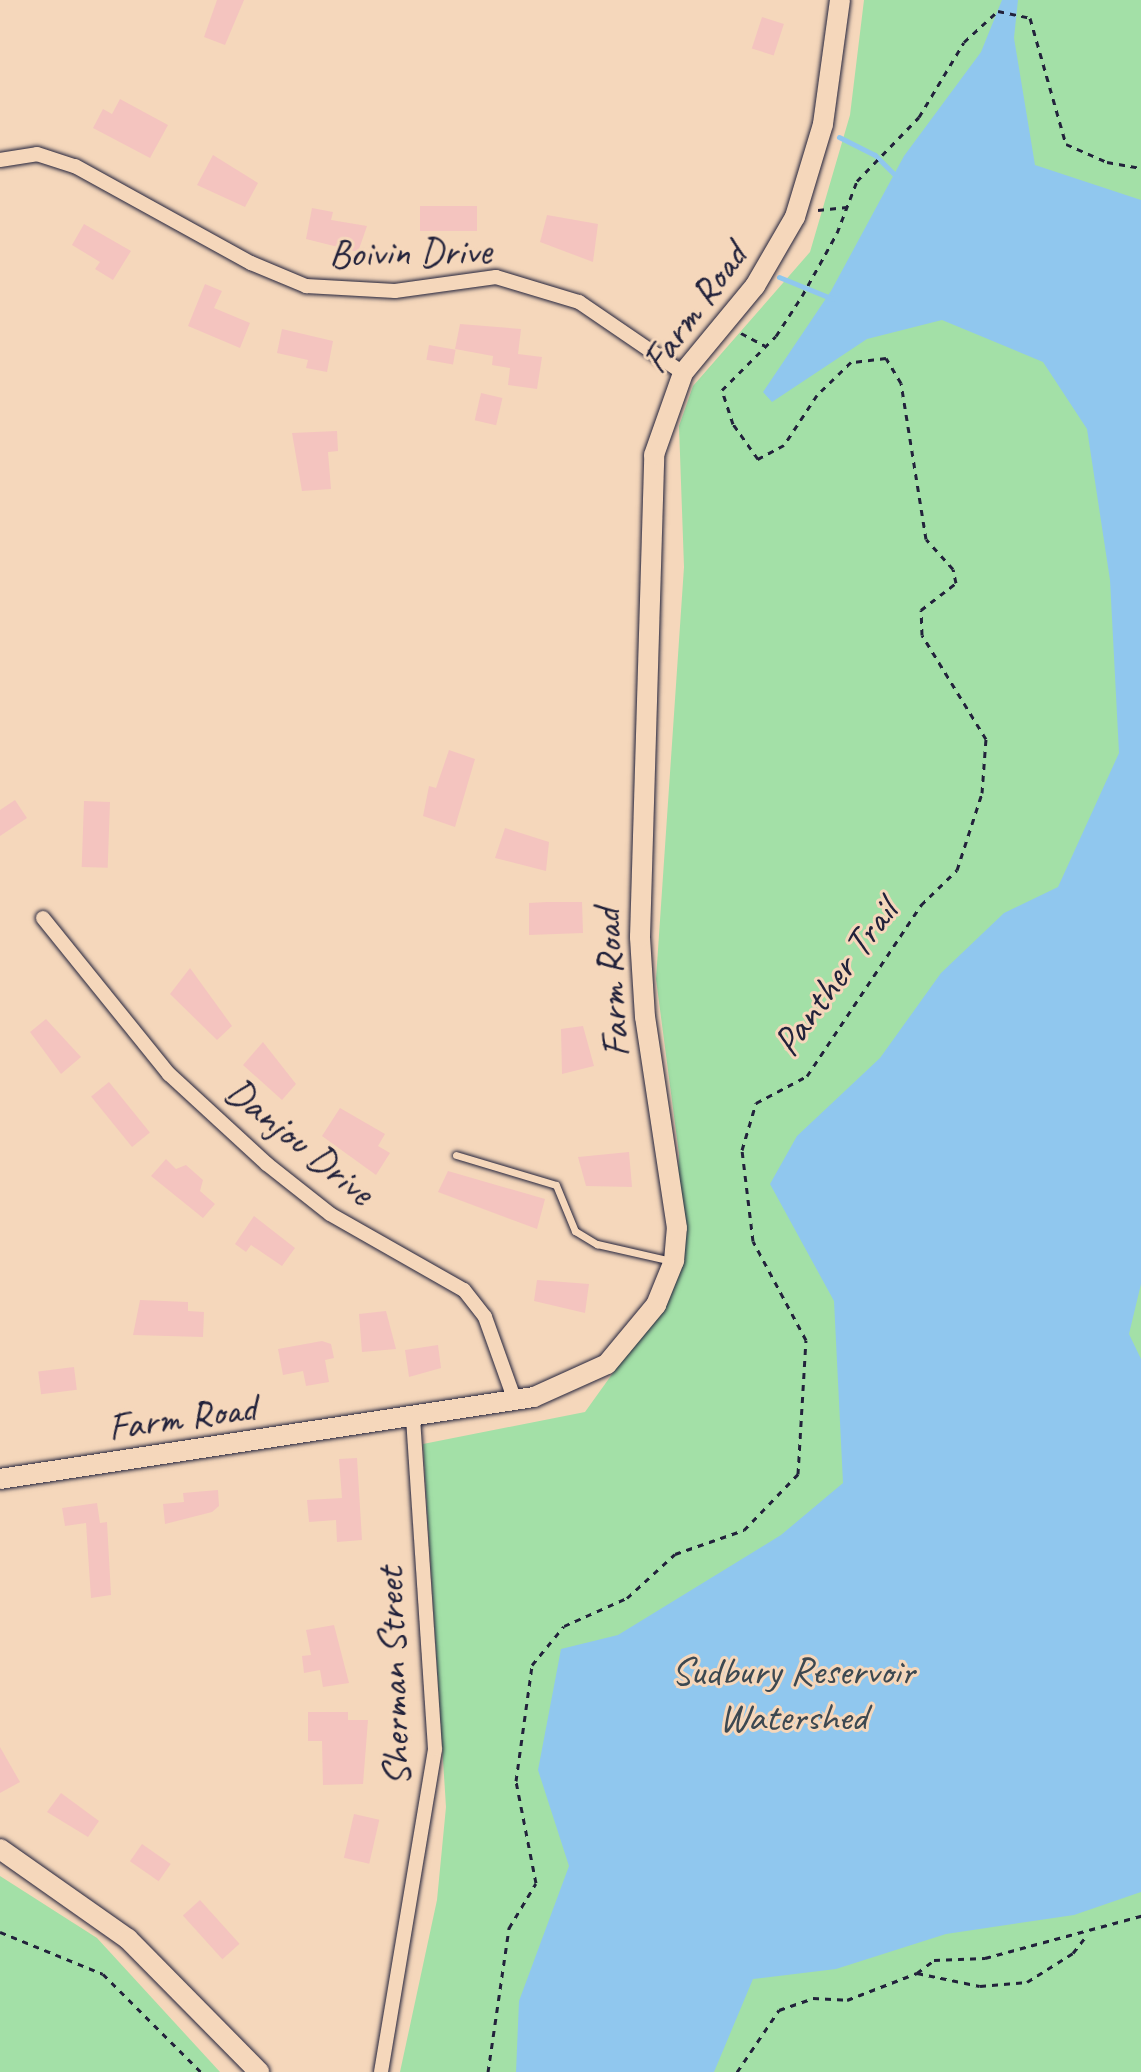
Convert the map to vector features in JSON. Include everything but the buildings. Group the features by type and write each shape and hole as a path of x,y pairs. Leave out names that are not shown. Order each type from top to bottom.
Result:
{"street":[{"name":"Farm Road","path":"0,1479 413,1419 515,1401 607,1364 656,1305 674,1261 677,1228 645,1017 639,896 651,656 649,495 663,416 683,373 725,324 777,253 799,206 827,101 840,0"},
{"name":"Boivin Drive","path":"0,160 37,154 75,166 251,263 306,286 395,291 496,277 579,302 683,373"},
{"name":"Danjou Drive","path":"43,918 169,1074 267,1164 330,1214 464,1290 485,1317 515,1401"},
{"name":"Sherman Street","path":"381,2072 435,1749 413,1419"},
{"path":"0,1849 128,1939 259,2072"}],"lane":[{"path":"456,1155 556,1185 575,1231 597,1244 674,1261"}],"path":[{"path":"799,206 847,207 857,181 937,94 964,42 998,11 1030,18 1045,57 1066,144 1141,168"},
{"name":"Panther Trail","path":"488,2072 509,1928 536,1883 516,1781 532,1665 564,1626 627,1598 675,1554 744,1530 798,1474 806,1340 753,1241 742,1150 756,1103 807,1076 921,905 957,870 982,793 986,739 922,635 921,610 956,583 953,569 926,539 901,383 886,358 851,362 817,395 784,445 758,459 733,424 722,390 765,346 802,296 847,207"},
{"path":"725,324 765,346"},
{"path":"737,2072 779,2010 813,1998 847,2000 917,1973 934,1960 985,1958 1087,1935 1141,1916"},
{"path":"0,1932 103,1974 201,2072"},
{"path":"917,1973 980,1986 1027,1982 1073,1953 1087,1935"}],"green space":[{"name":"Sudbury Reservoir Watershed","path":"864,0 1141,0 1141,2072 400,2072 437,1900 446,1807 423,1444 585,1412 673,1289 679,1154 656,979 684,567 679,426 693,386 810,252 850,115"},
{"path":"0,1876 97,1938 220,2072 0,2072"}],"water":[{"path":"1002,0 1018,0 1014,38 1035,165 1141,200 1141,1284 1129,1334 1141,1359 1141,1892 1074,1915 946,1934 836,1969 753,1979 714,2072 516,2072 519,2001 569,1866 538,1770 561,1649 618,1635 781,1535 843,1483 834,1301 770,1184 797,1136 880,1058 941,973 1004,913 1058,887 1119,753 1110,580 1087,429 1043,362 942,320 867,339 772,402 763,392 831,291 904,156 981,52"}],"waterway":[{"path":"839,137 875,155 897,177"},
{"path":"779,277 833,299"}]}
